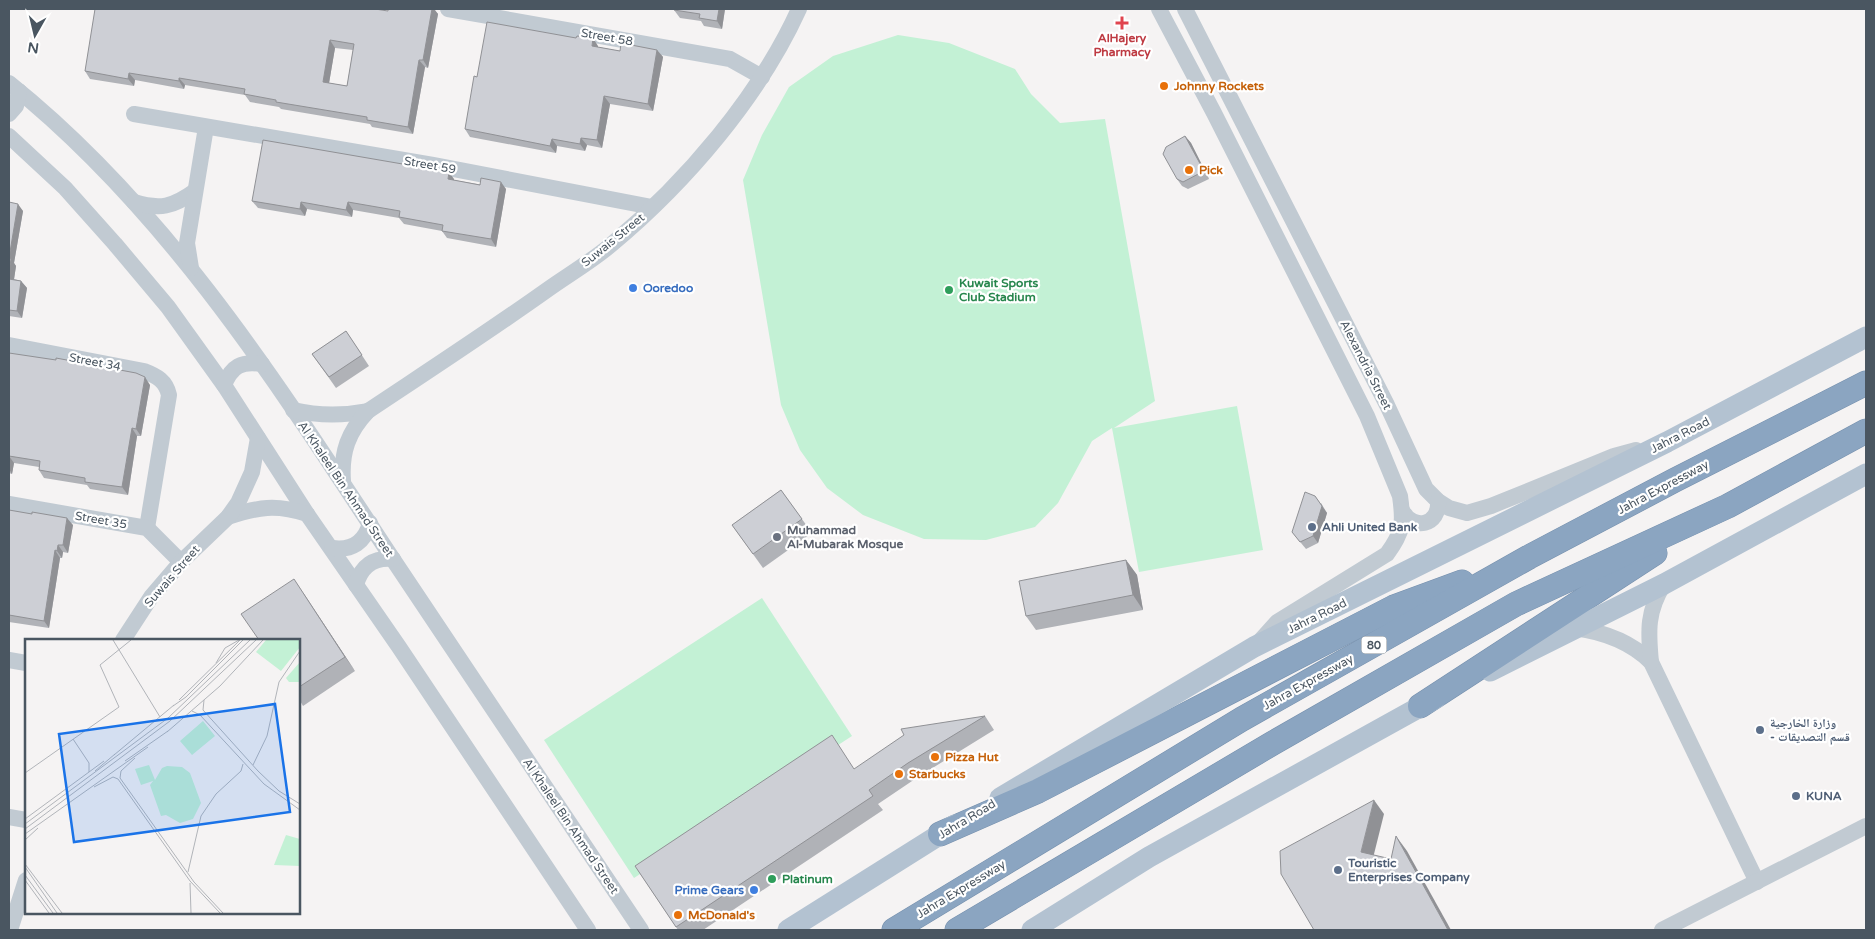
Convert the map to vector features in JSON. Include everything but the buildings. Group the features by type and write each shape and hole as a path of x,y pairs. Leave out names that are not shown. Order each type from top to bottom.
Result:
{"highway":[{"name":"Jahra Expressway","path":"894,930 1242,719 1530,558 1675,480 1866,383"},
{"path":"957,930 1272,743 1516,604 1728,506 1866,431"},
{"path":"1420,706 1728,506"},
{"path":"940,834 1038,791 1394,607 1530,558"}],"main road":[{"name":"Jahra Road","path":"788,930 940,834 1254,647 1667,442 1866,337"},
{"path":"1032,930 1149,857 1420,706 1664,584 1866,474"}],"street":[{"name":"Street 58","path":"448,9 730,59 762,77"},
{"name":"Suwais Street","path":"343,481 342,465 349,435 357,422 368,411 490,330 611,245 652,207 712,144 762,77 799,9"},
{"path":"1163,15 1186,10"},
{"name":"Alexandria Street","path":"1186,10 1198,37 1387,405 1426,489 1438,501 1449,508 1467,513 1492,506 1614,456 1667,442"},
{"name":"Alexandria Street","path":"1163,15 1367,416 1400,496 1402,510 1399,536 1387,554 1277,622 1254,647"},
{"path":"1180,47 1198,37"},
{"path":"9,114 16,106 14,87"},
{"name":"Al Khaleel Bin Ahmad Street","path":"14,87 86,152 134,202 191,269 262,364 343,481 641,930"},
{"name":"Street 59","path":"134,114 433,165 652,207"},
{"path":"191,269 187,243 206,127"},
{"path":"9,136 65,188 116,244 168,307 224,385 307,514 332,548 588,930"},
{"path":"134,202 150,207 166,206 182,201 195,191"},
{"path":"9,346 144,371 162,380 168,387 169,395 147,528 181,562"},
{"path":"224,385 228,374 238,366 250,362 262,364"},
{"name":"Suwais Street","path":"293,410 312,415 330,416 368,411"},
{"name":"Suwais Street","path":"124,639 151,597 181,562 228,517 242,495 252,472 258,438"},
{"path":"1402,510 1405,516 1414,523 1426,522 1435,516 1438,501"},
{"name":"Street 35","path":"9,504 147,528"},
{"name":"Suwais Street","path":"228,517 267,507 281,507 307,514"},
{"path":"332,548 349,548 357,544 368,532 370,523"},
{"path":"356,585 363,569 369,563 376,560 393,559"},
{"path":"1651,662 1648,633 1649,619 1652,606 1664,584"},
{"path":"1575,628 1616,638 1642,653 1651,662 1756,882"},
{"path":"9,660 25,663"},
{"path":"9,817 25,820"},
{"path":"1662,930 1866,826"},
{"path":"10,930 25,883"}],"green space":[{"name":"Kuwait Sports Club Stadium","path":"898,35 949,43 1015,69 1031,94 1060,123 1105,119 1155,401 1114,428 1237,406 1263,550 1139,572 1112,428 1092,441 1058,503 1035,527 986,540 924,539 863,515 827,488 800,450 781,405 743,180 762,135 789,87 833,56"},
{"path":"762,598 852,736 634,878 544,740"}],"place":[{"name":"AlHajery Pharmacy","path":"1122,23"},
{"name":"Johnny Rockets","path":"1164,86"},
{"name":"Pick","path":"1189,170"},
{"name":"Ooredoo","path":"633,288"},
{"name":"Kuwait Sports Club Stadium","path":"949,290"},
{"name":"Ahli United Bank","path":"1312,527"},
{"name":"Muhammad Al-Mubarak Mosque","path":"777,537"},
{"name":"وزارة الخارجية - قسم التصديقات","path":"1760,730"},
{"name":"Pizza Hut","path":"935,757"},
{"name":"Starbucks","path":"899,774"},
{"name":"KUNA","path":"1796,796"},
{"name":"Touristic Enterprises Company","path":"1338,870"},
{"name":"Platinum","path":"772,879"},
{"name":"Prime Gears","path":"754,890"},
{"name":"McDonald's","path":"678,915"}]}
